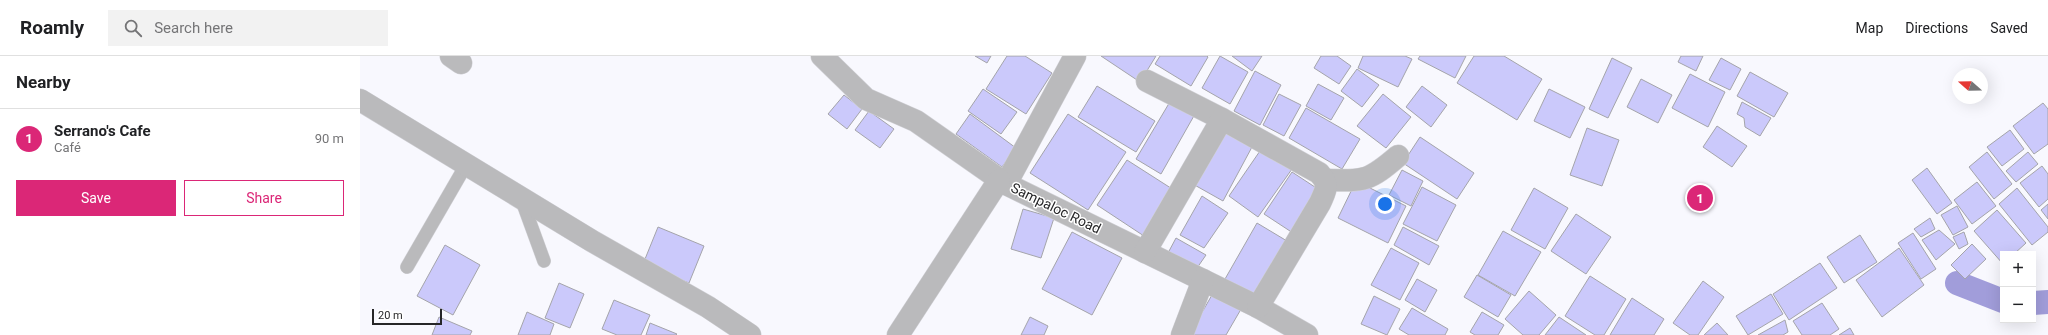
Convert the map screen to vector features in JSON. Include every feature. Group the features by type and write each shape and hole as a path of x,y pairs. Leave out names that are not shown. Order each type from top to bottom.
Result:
{"street":[{"name":"Sampaloc Road","path":"822,56 866,99 916,121 1002,182 1258,307 1296,332"},
{"path":"898,335 1002,182 1075,56"},
{"path":"1147,81 1222,119 1319,173 1325,180 1327,188 1320,202 1258,307"},
{"path":"360,100 521,198 702,303 750,335"},
{"path":"1145,252 1222,119"},
{"path":"1325,180 1364,179 1377,174 1398,156"},
{"path":"1182,335 1203,280"}],"lane":[{"path":"407,267 466,165"},
{"path":"521,198 544,261"}],"building":[{"path":"975,56 991,56 987,63"},
{"path":"1007,56 1025,56 1052,73 1026,114 986,89"},
{"path":"1101,56 1156,56 1140,82"},
{"path":"1160,56 1208,57 1191,86 1155,64"},
{"path":"1220,56 1248,72 1230,104 1202,88"},
{"path":"1232,56 1262,56 1252,71"},
{"path":"1321,56 1337,56 1351,66 1339,84 1314,68"},
{"path":"1363,56 1405,56 1412,59 1398,87 1358,68"},
{"path":"1420,56 1466,56 1455,78 1418,59"},
{"path":"1474,56 1504,56 1542,79 1517,120 1457,83"},
{"path":"1681,56 1703,56 1696,71 1678,62"},
{"path":"1612,58 1632,68 1608,118 1589,109"},
{"path":"1721,58 1741,69 1730,90 1709,80"},
{"path":"1357,69 1379,85 1362,107 1341,91"},
{"path":"1255,71 1281,85 1260,125 1234,111"},
{"path":"1750,72 1788,93 1774,117 1737,96"},
{"path":"1690,74 1725,92 1708,127 1672,108"},
{"path":"1641,79 1672,95 1658,123 1627,107"},
{"path":"1318,84 1344,98 1331,120 1306,106"},
{"path":"1097,86 1155,121 1136,152 1078,117"},
{"path":"1422,86 1447,105 1431,127 1406,107"},
{"path":"983,89 1017,112 1001,134 968,111"},
{"path":"1549,89 1585,107 1570,138 1534,121"},
{"path":"1279,94 1301,105 1284,136 1263,125"},
{"path":"1383,94 1411,117 1386,148 1357,126"},
{"path":"844,95 862,109 847,129 828,114"},
{"path":"1171,100 1195,114 1161,174 1136,159"},
{"path":"1742,102 1771,118 1760,136 1745,127 1744,118 1737,114"},
{"path":"2043,103 2048,109 2048,144 2034,154 2013,126"},
{"path":"1306,108 1360,139 1342,169 1289,138"},
{"path":"869,111 894,129 880,148 855,130"},
{"path":"970,114 1016,148 1002,167 956,134"},
{"path":"1068,114 1126,152 1088,210 1030,173"},
{"path":"1717,126 1747,146 1732,167 1703,147"},
{"path":"1587,128 1619,140 1602,186 1570,175"},
{"path":"1220,130 1252,147 1223,201 1191,183"},
{"path":"2010,130 2024,149 2002,166 1987,147"},
{"path":"1420,137 1474,173 1457,199 1403,163"},
{"path":"1262,148 1292,169 1258,217 1229,196"},
{"path":"1987,152 2012,184 1994,199 1969,167"},
{"path":"2028,152 2038,164 2016,182 2006,171"},
{"path":"1127,160 1177,192 1147,238 1097,205"},
{"path":"2042,166 2048,174 2048,199 2039,207 2020,183"},
{"path":"1927,168 1952,203 1937,214 1912,180"},
{"path":"1402,170 1423,181 1411,206 1389,195"},
{"path":"1292,172 1321,191 1293,233 1264,214"},
{"path":"1356,181 1406,206 1388,243 1338,218"},
{"path":"1977,182 1996,206 1972,224 1954,200"},
{"path":"1422,187 1456,205 1437,241 1403,224"},
{"path":"1534,188 1568,208 1545,249 1511,230"},
{"path":"2017,188 2048,227 2048,232 2032,245 1999,204"},
{"path":"1202,196 1228,213 1204,248 1180,235"},
{"path":"2048,204 2048,219 2041,210"},
{"path":"1957,206 1968,227 1953,235 1941,215"},
{"path":"1023,209 1054,218 1041,258 1011,249"},
{"path":"1997,210 2026,243 2017,251 2000,251 2000,261 1974,231"},
{"path":"1576,214 1611,237 1586,274 1551,251"},
{"path":"1930,218 1935,229 1921,237 1914,229"},
{"path":"1257,223 1287,241 1255,297 1225,279"},
{"path":"658,227 704,246 689,283 643,264"},
{"path":"1403,227 1439,246 1429,265 1394,245"},
{"path":"1939,230 1955,244 1936,260 1922,240"},
{"path":"1503,231 1541,252 1515,296 1478,275"},
{"path":"1072,232 1122,258 1092,315 1042,289"},
{"path":"1964,232 1968,244 1959,249 1953,237"},
{"path":"1913,233 1936,269 1921,279 1898,243"},
{"path":"1860,235 1877,262 1844,283 1827,257"},
{"path":"1176,238 1206,255 1197,268 1168,253"},
{"path":"1972,244 1986,259 1965,279 1951,265"},
{"path":"445,245 480,265 453,315 417,296"},
{"path":"1391,248 1419,263 1400,300 1371,285"},
{"path":"1899,248 1924,285 1882,317 1856,280"},
{"path":"1820,263 1837,288 1789,320 1773,294"},
{"path":"1477,275 1511,295 1498,317 1464,297"},
{"path":"1590,276 1626,299 1604,335 1595,335 1565,316"},
{"path":"1417,279 1437,290 1425,312 1405,300"},
{"path":"1703,281 1724,297 1698,335 1690,335 1673,323"},
{"path":"559,283 584,294 570,328 545,318"},
{"path":"1216,288 1244,304 1226,335 1189,335"},
{"path":"1529,291 1556,315 1539,335 1523,335 1505,319"},
{"path":"1771,294 1783,314 1748,335 1736,316"},
{"path":"1374,296 1400,309 1387,335 1361,324"},
{"path":"1632,298 1664,319 1654,335 1610,335"},
{"path":"614,300 650,315 641,335 617,335 602,329"},
{"path":"1822,303 1839,329 1830,335 1802,335 1793,321"},
{"path":"1412,308 1448,329 1445,335 1409,335 1399,329"},
{"path":"527,312 554,324 550,335 518,335"},
{"path":"1482,312 1504,325 1498,335 1475,335 1470,332"},
{"path":"439,317 472,331 470,335 432,335"},
{"path":"1030,317 1048,326 1044,335 1021,335"},
{"path":"1559,317 1586,335 1545,335"},
{"path":"1785,320 1788,332 1783,335 1758,335"},
{"path":"650,323 677,334 646,335"},
{"path":"1717,323 1728,335 1704,335"},
{"path":"1850,328 1854,335 1839,335"}],"waterway":[{"path":"1957,283 2000,300"},
{"path":"2036,303 2048,302"}],"place":[{"name":"Serrano's Cafe","path":"1700,198"}]}
